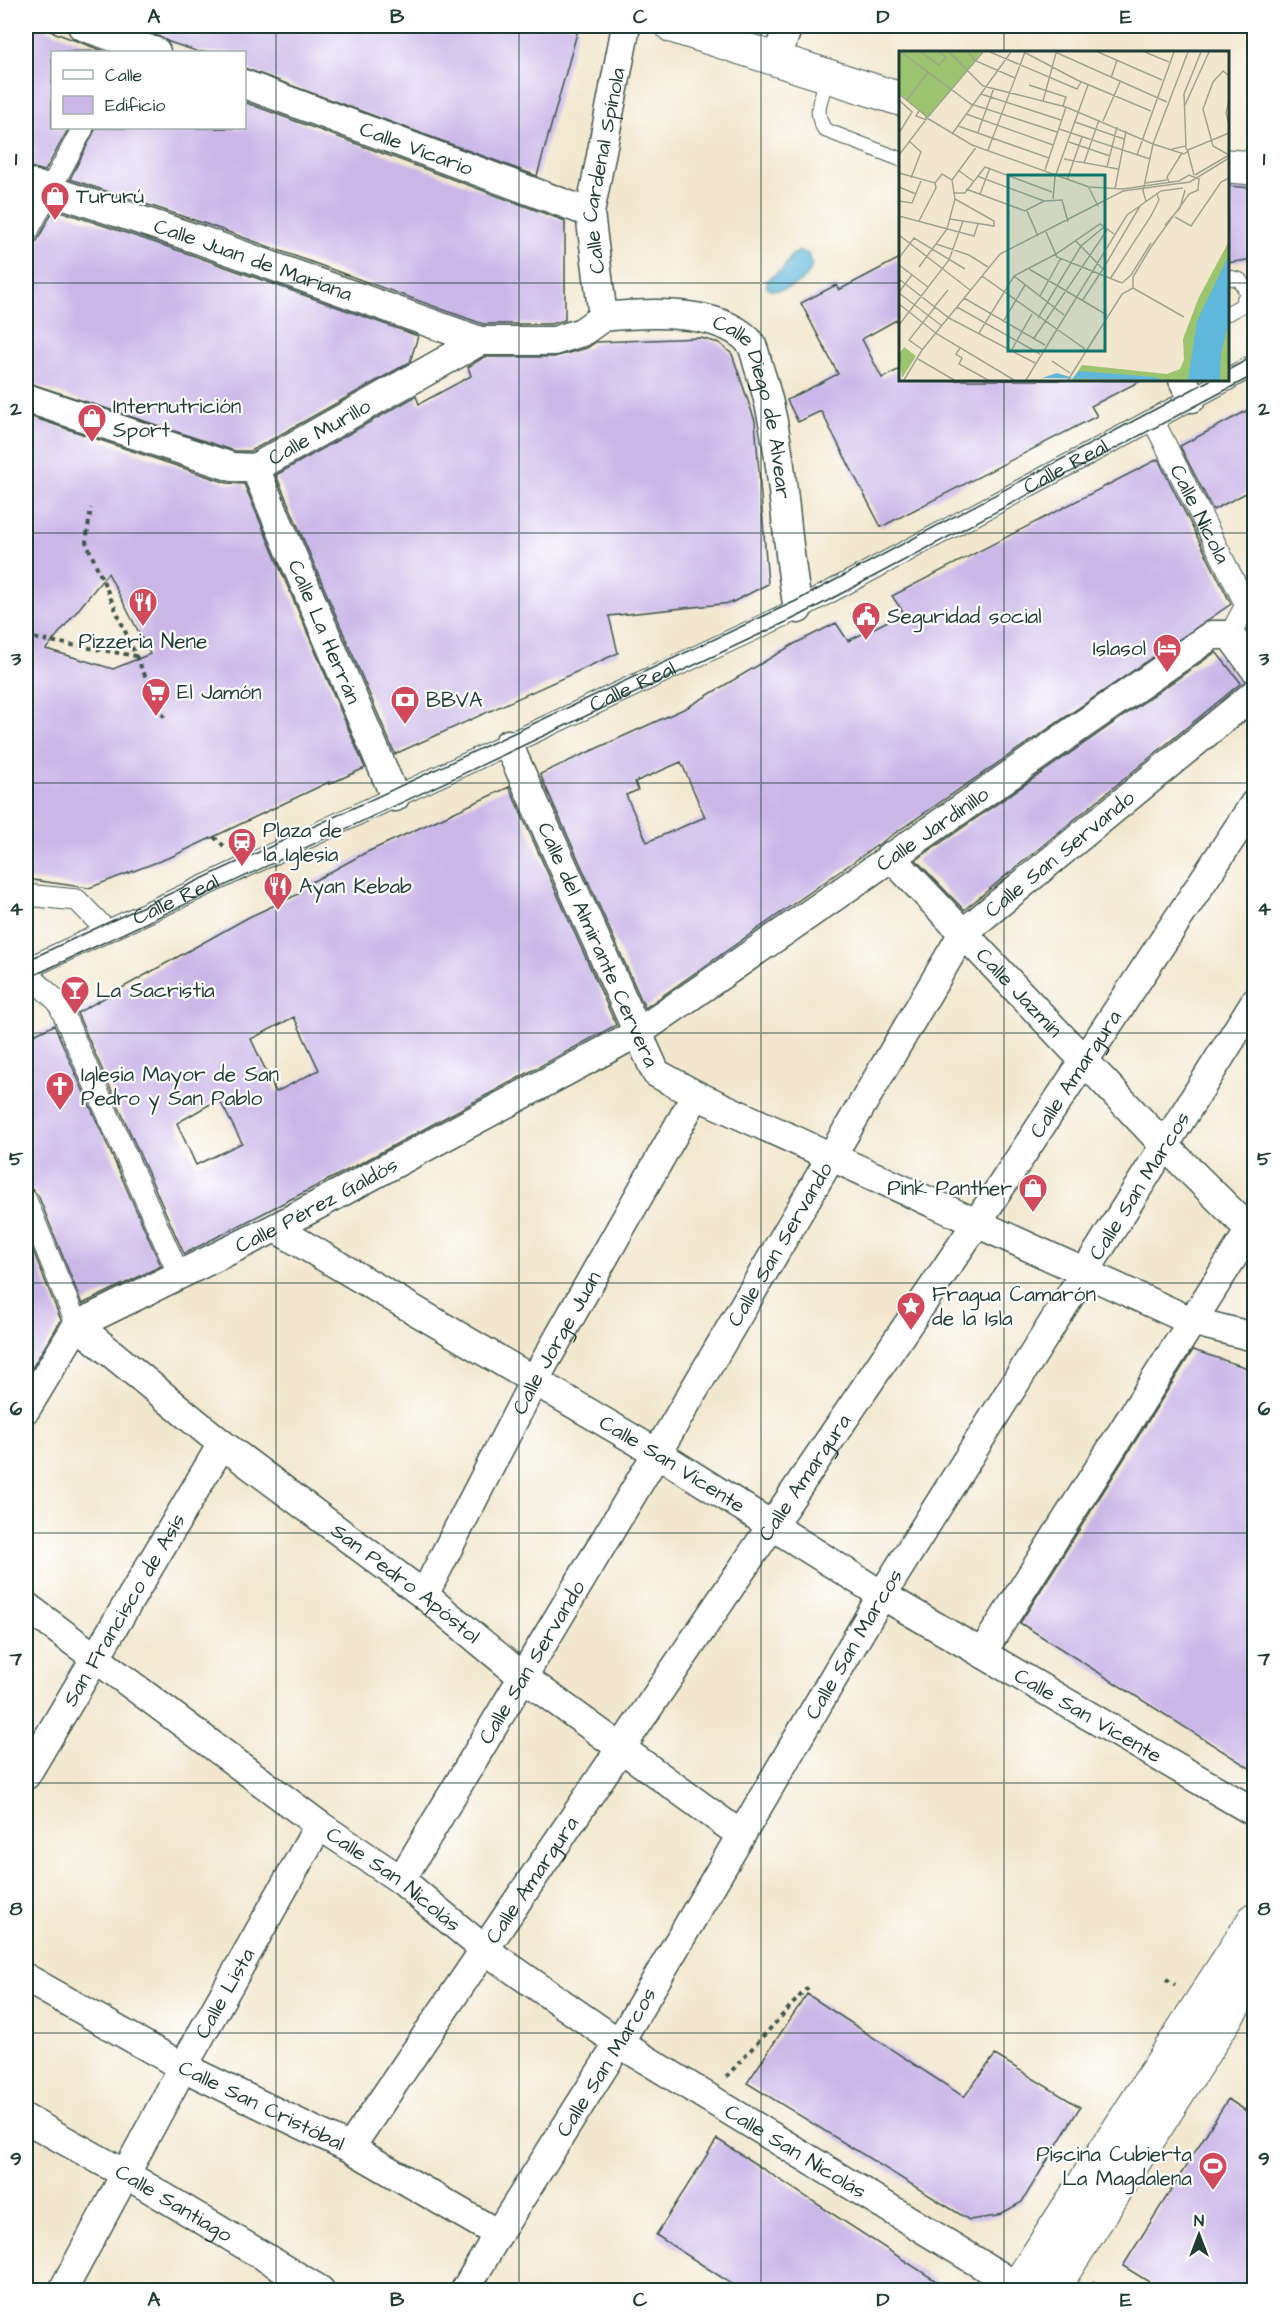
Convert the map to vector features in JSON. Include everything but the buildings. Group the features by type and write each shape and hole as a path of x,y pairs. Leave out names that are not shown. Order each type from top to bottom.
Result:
{"street":[{"path":"82,26 131,40 154,51"},
{"name":"Calle Cardenal Spínola","path":"603,317 590,213 626,26"},
{"path":"672,26 777,57 899,99"},
{"path":"777,57 788,26"},
{"name":"Calle Vicario","path":"246,85 590,213"},
{"path":"26,234 37,186 82,129"},
{"path":"1229,166 1254,168"},
{"name":"Calle Juan de Mariana","path":"37,186 200,240 480,341"},
{"name":"Calle Diego de Alvear","path":"603,317 648,312 716,322 734,329 750,342 771,404 798,609"},
{"name":"Calle Murillo","path":"26,398 232,467 255,468 480,341 554,341 582,332 603,317"},
{"name":"Calle Real","path":"1229,378 1254,365"},
{"name":"Calle Real","path":"26,968 798,609 1153,420 1188,389 1219,381"},
{"name":"Calle Nicola","path":"1153,420 1246,605 1230,635"},
{"name":"Calle La Herrán","path":"255,468 395,797"},
{"name":"Calle Jardinillo","path":"639,1032 1212,635 1230,635"},
{"path":"1230,635 1254,668"},
{"name":"Calle San Servando","path":"401,1880 657,1453 963,933 1254,694"},
{"name":"Calle del Almirante Cervera","path":"508,744 657,1073 696,1095 833,1156 1086,1275 1191,1320 1254,1337"},
{"name":"Calle Amargura","path":"351,2148 976,1224 1254,804"},
{"name":"Calle Jazmín","path":"890,856 1165,1146 1252,1226 982,1653"},
{"path":"26,896 77,900 107,931"},
{"path":"26,968 30,976 58,1002 179,1275"},
{"name":"Calle San Marcos","path":"465,2290 619,2043 882,1595 1086,1275 1254,1003"},
{"name":"Calle Pérez Galdós","path":"77,1325 275,1228 639,1032"},
{"name":"Calle Jorge Juan","path":"424,1595 534,1381 696,1095"},
{"path":"26,1200 77,1325 26,1409"},
{"name":"Calle San Vicente","path":"275,1228 657,1453 882,1595 982,1653 1173,1774 1254,1812"},
{"name":"San Pedro Apóstol","path":"77,1325 222,1444 424,1595 523,1677 741,1835"},
{"name":"San Francisco de Asís","path":"26,1775 222,1444"},
{"name":"Calle San Nicolás","path":"26,1606 319,1825 401,1880 485,1950 619,2043 1017,2289"},
{"name":"Calle Lista","path":"63,2290 127,2175 183,2067 319,1825"},
{"path":"1017,2289 1254,1920"},
{"path":"1052,2290 1254,1974"},
{"name":"Calle San Cristóbal","path":"26,1978 183,2067 351,2148 498,2234"},
{"name":"Calle Santiago","path":"26,2119 127,2175 320,2290"}],"lane":[{"path":"830,75 818,106 820,123 825,129 899,159"},
{"path":"1229,277 1240,280 1247,293 1241,306 1229,312"}],"path":[{"path":"91,508 86,542 164,717"},
{"path":"26,637 136,656"},
{"path":"214,837 229,850"},
{"path":"708,2097 810,1984"}],"water":[{"path":"800,251 808,254 812,266 806,277 784,289 771,290 767,287 767,280 783,269 792,255"}],"tram line":[{"path":"1229,369 1254,356"},
{"path":"26,979 799,616 1254,375"},
{"path":"26,961 796,601 1208,381"}],"place":[{"name":"Tururú","path":"55,222"},
{"name":"Internutrición Sport","path":"92,444"},
{"name":"Pizzeria Nene","path":"143,628"},
{"name":"Seguridad social","path":"866,642"},
{"name":"Islasol","path":"1167,674"},
{"name":"El Jamón","path":"156,718"},
{"name":"BBVA","path":"405,726"},
{"name":"Plaza de la Iglesia","path":"242,868"},
{"name":"Ayan Kebab","path":"278,912"},
{"name":"La Sacristia","path":"75,1016"},
{"name":"Iglesia Mayor de San Pedro y San Pablo","path":"60,1112"},
{"name":"Pink Panther","path":"1033,1214"},
{"name":"Fragua Camarón de la Isla","path":"911,1332"},
{"name":"Piscina Cubierta La Magdalena","path":"1213,2192"}]}
